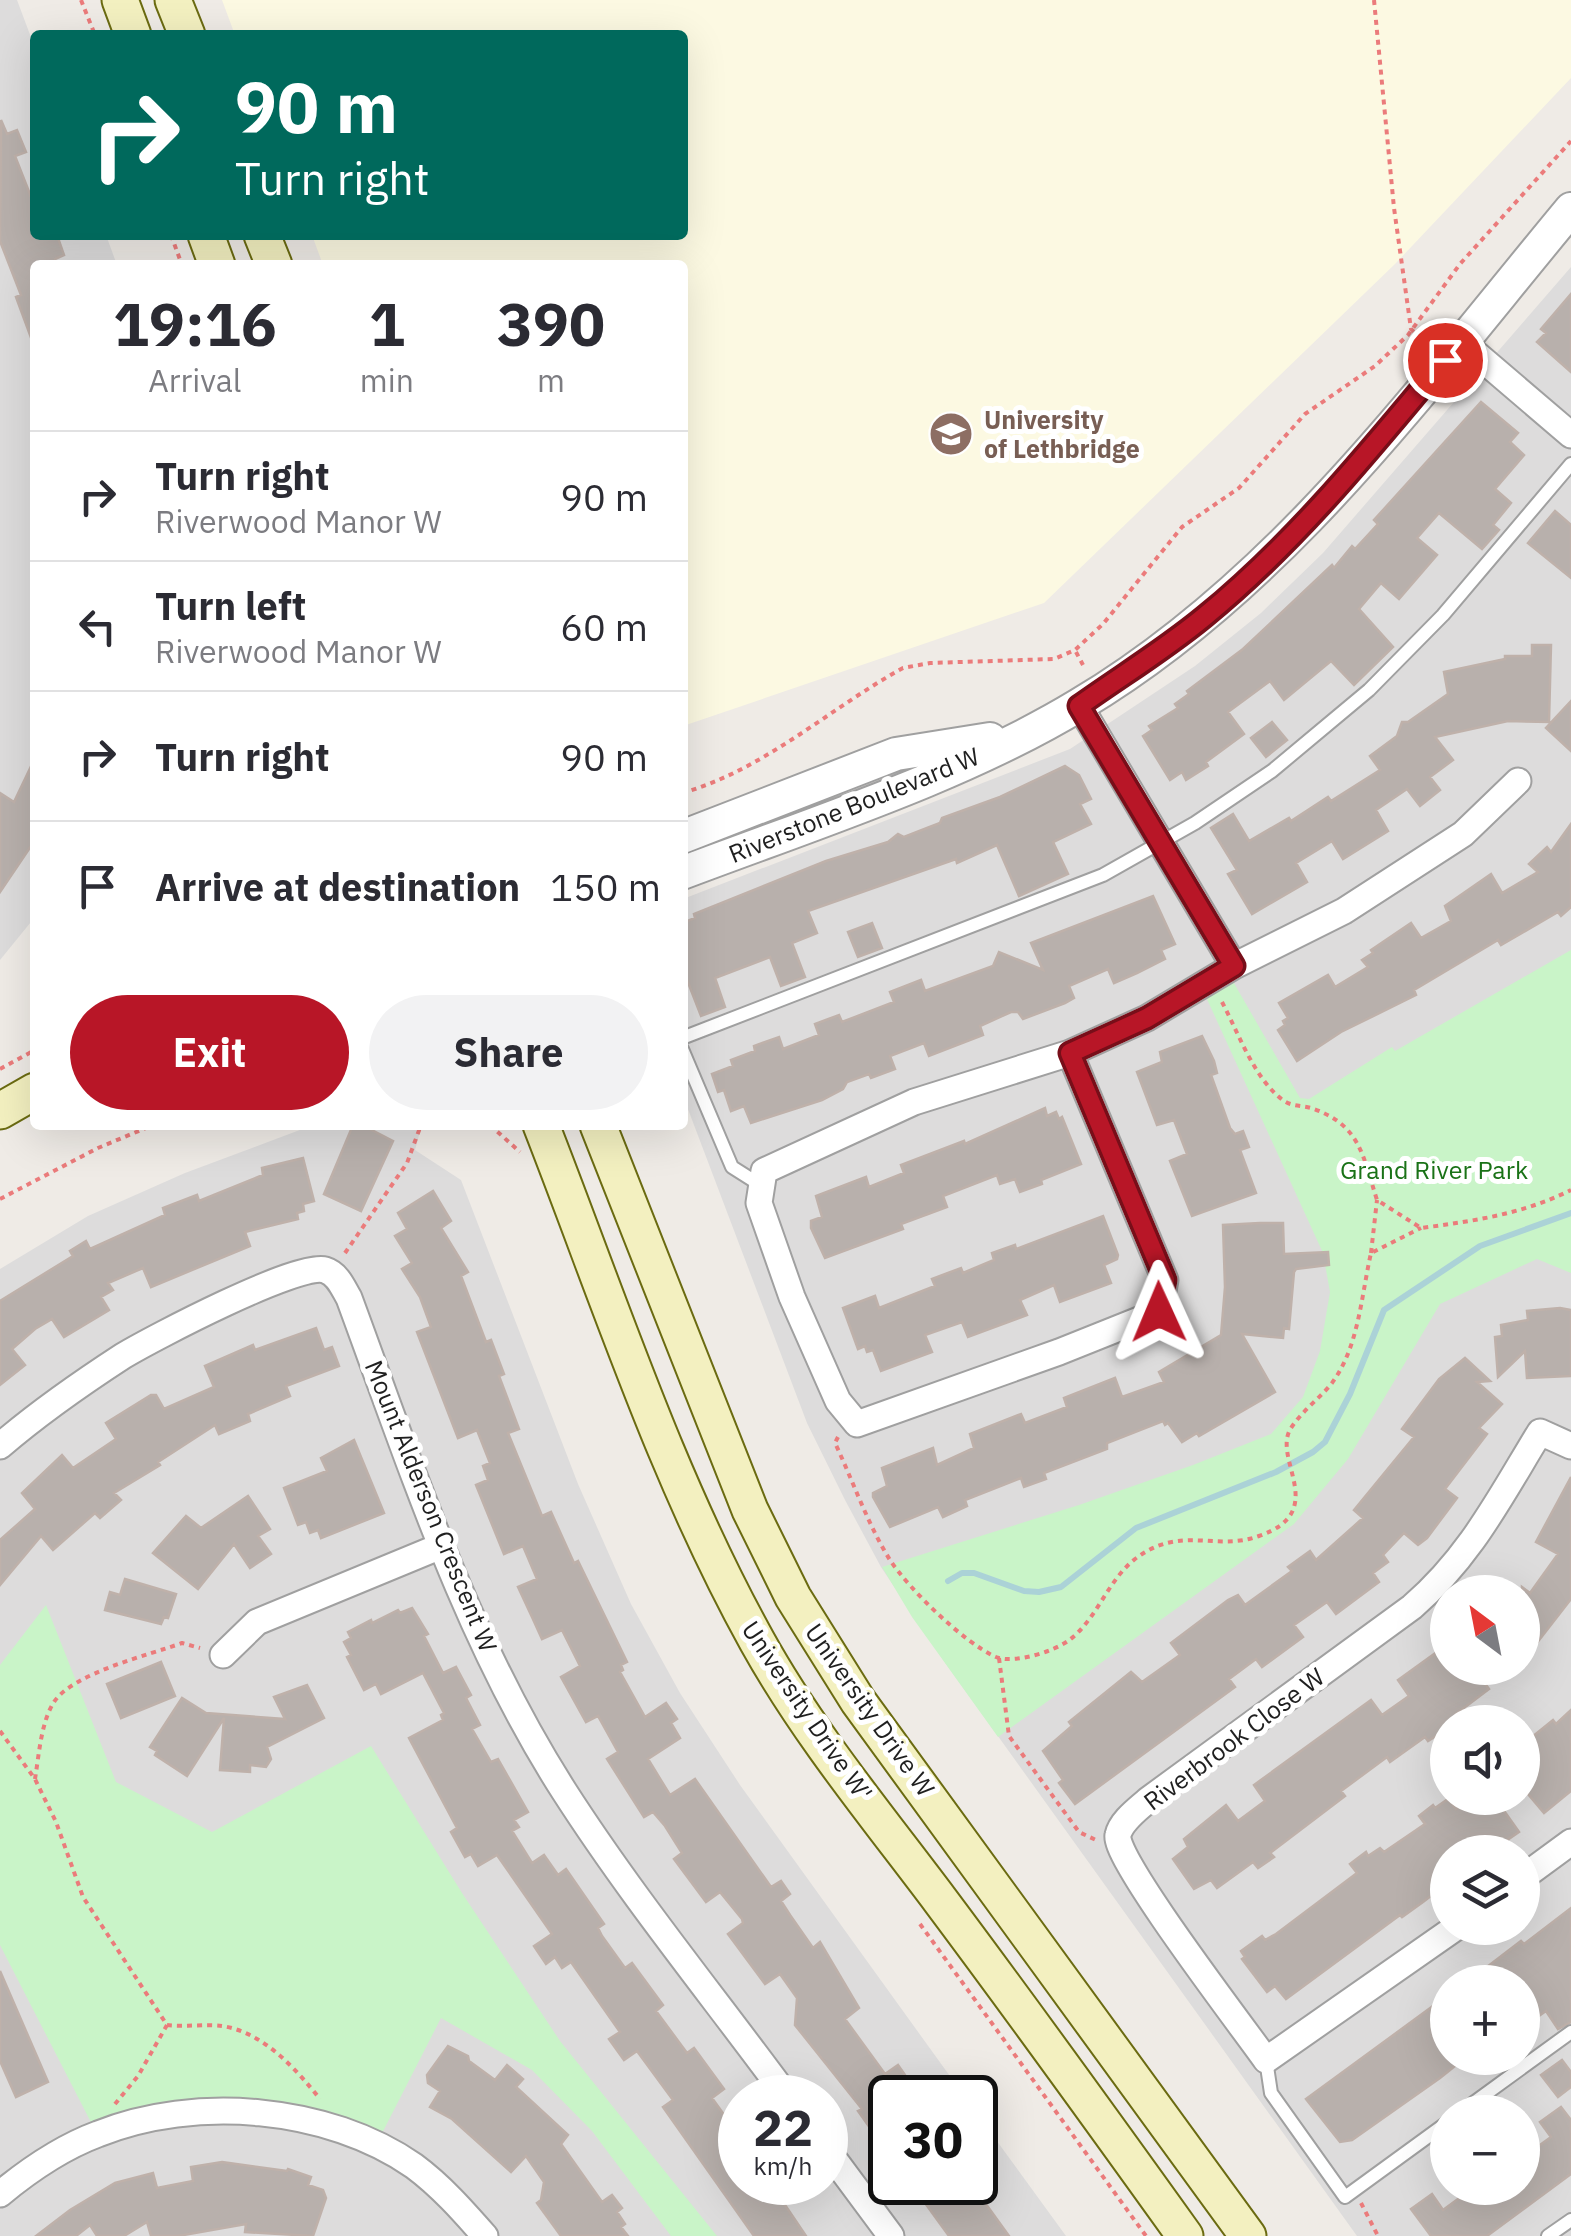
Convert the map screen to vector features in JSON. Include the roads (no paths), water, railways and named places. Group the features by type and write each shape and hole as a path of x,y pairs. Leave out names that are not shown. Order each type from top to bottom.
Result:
{"main road":[{"path":"120,0 131,30"},
{"path":"173,0 184,30"},
{"path":"0,1111 30,1094"},
{"name":"University Drive W'","path":"543,1130 664,1448 707,1548 759,1644 823,1743 1184,2236"},
{"path":"578,1130 646,1286 694,1369"},
{"name":"University Drive W","path":"604,1130 750,1510 792,1597 858,1701 1248,2236"},
{"path":"995,1973 1208,2236"}],"street":[{"name":"Riverstone Boulevard W","path":"688,871 952,768 1079,706 1148,660 1260,568 1338,486 1571,209"},
{"path":"1461,341 1571,435"},
{"path":"1079,706 1234,966"},
{"name":"Riverstone Boulevard W","path":"688,836 896,754 1024,734"},
{"path":"1070,1053 1165,1280 1159,1312 857,1424 838,1401 792,1297 759,1202 764,1170 914,1102 1070,1053 1147,1018 1234,966 1344,910 1448,843 1518,781"},
{"name":"Mount Alderson Crescent W","path":"0,1446 124,1356 254,1291 304,1271 324,1269 337,1277 349,1298 441,1546 498,1672 563,1790 771,2075"},
{"name":"Riverbrook Close W","path":"1266,2060 1146,1892 1118,1845 1118,1834 1148,1800 1439,1584 1470,1548 1540,1432 1571,1446"},
{"path":"222,1655 256,1622 441,1546"},
{"path":"1540,1865 1571,1842"},
{"path":"1266,2060 1431,1945"},
{"path":"0,2194 53,2156 97,2134 141,2120 192,2113 295,2116 345,2130 414,2166 455,2200 485,2236"},
{"path":"848,2178 891,2236"}],"lane":[{"path":"688,1036 1103,875 1272,771 1368,690 1442,615 1571,464"},
{"path":"688,1063 732,1167 762,1186"},
{"path":"1484,2095 1571,2032"},
{"path":"1266,2060 1271,2094 1345,2197 1430,2135"},
{"path":"1548,2236 1571,2220"}],"waterway":[{"path":"948,1581 962,1573 974,1573 1024,1591 1061,1587 1136,1528 1276,1472 1313,1452 1325,1442 1350,1394 1384,1310 1480,1246 1571,1213"}],"place":[{"name":"University of Lethbridge","path":"951,434"}],"park label":[{"name":"Grand River Park","path":"1434,1170"}]}
